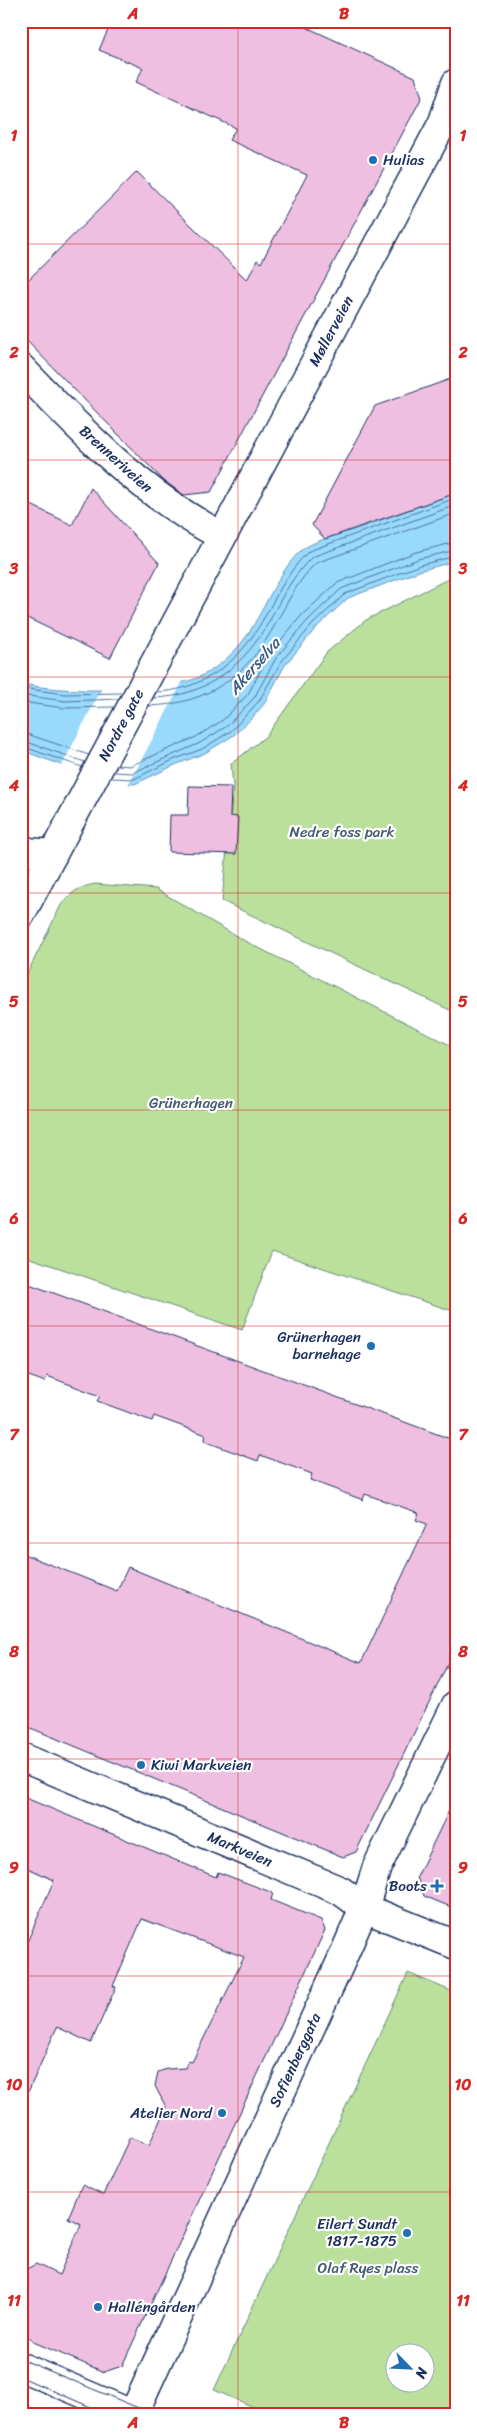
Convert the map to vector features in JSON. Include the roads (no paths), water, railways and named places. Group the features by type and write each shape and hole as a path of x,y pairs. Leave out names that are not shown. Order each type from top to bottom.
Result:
{"street":[{"name":"Møllerveien","path":"222,536 449,116 456,83"},
{"name":"Brenneriveien","path":"21,368 69,418 162,500 222,536"},
{"name":"Nordre gate","path":"21,914 222,536"},
{"path":"21,848 28,852 53,854"},
{"name":"Sofienberggata","path":"134,2415 364,1908 377,1867 456,1706"},
{"name":"Markveien","path":"21,1757 341,1891 364,1908 456,1945"},
{"path":"21,2367 134,2415"}],"water":[{"name":"Akerselva","path":"456,493 456,561 422,570 348,598 316,628 285,665 264,704 252,718 234,735 205,753 135,784 107,782 21,750 21,683 58,689 110,690 161,686 182,683 197,678 218,665 243,641 289,563 306,547 323,539"}],"tram line":[{"path":"21,2359 155,2415"},
{"path":"21,2377 109,2415"}],"place":[{"name":"Hulias","path":"373,160"},
{"name":"Grünerhagen barnehage","path":"371,1346"},
{"name":"Kiwi Markveien","path":"141,1765"},
{"name":"Boots","path":"437,1886"},
{"name":"Atelier Nord","path":"222,2113"},
{"name":"Eilert Sundt 1817-1875","path":"407,2233"},
{"name":"Halléngården","path":"98,2307"}],"park label":[{"name":"Nedre foss park","path":"342,832"},
{"name":"Grünerhagen","path":"191,1103"},
{"name":"Olaf Ryes plass","path":"368,2268"}]}
